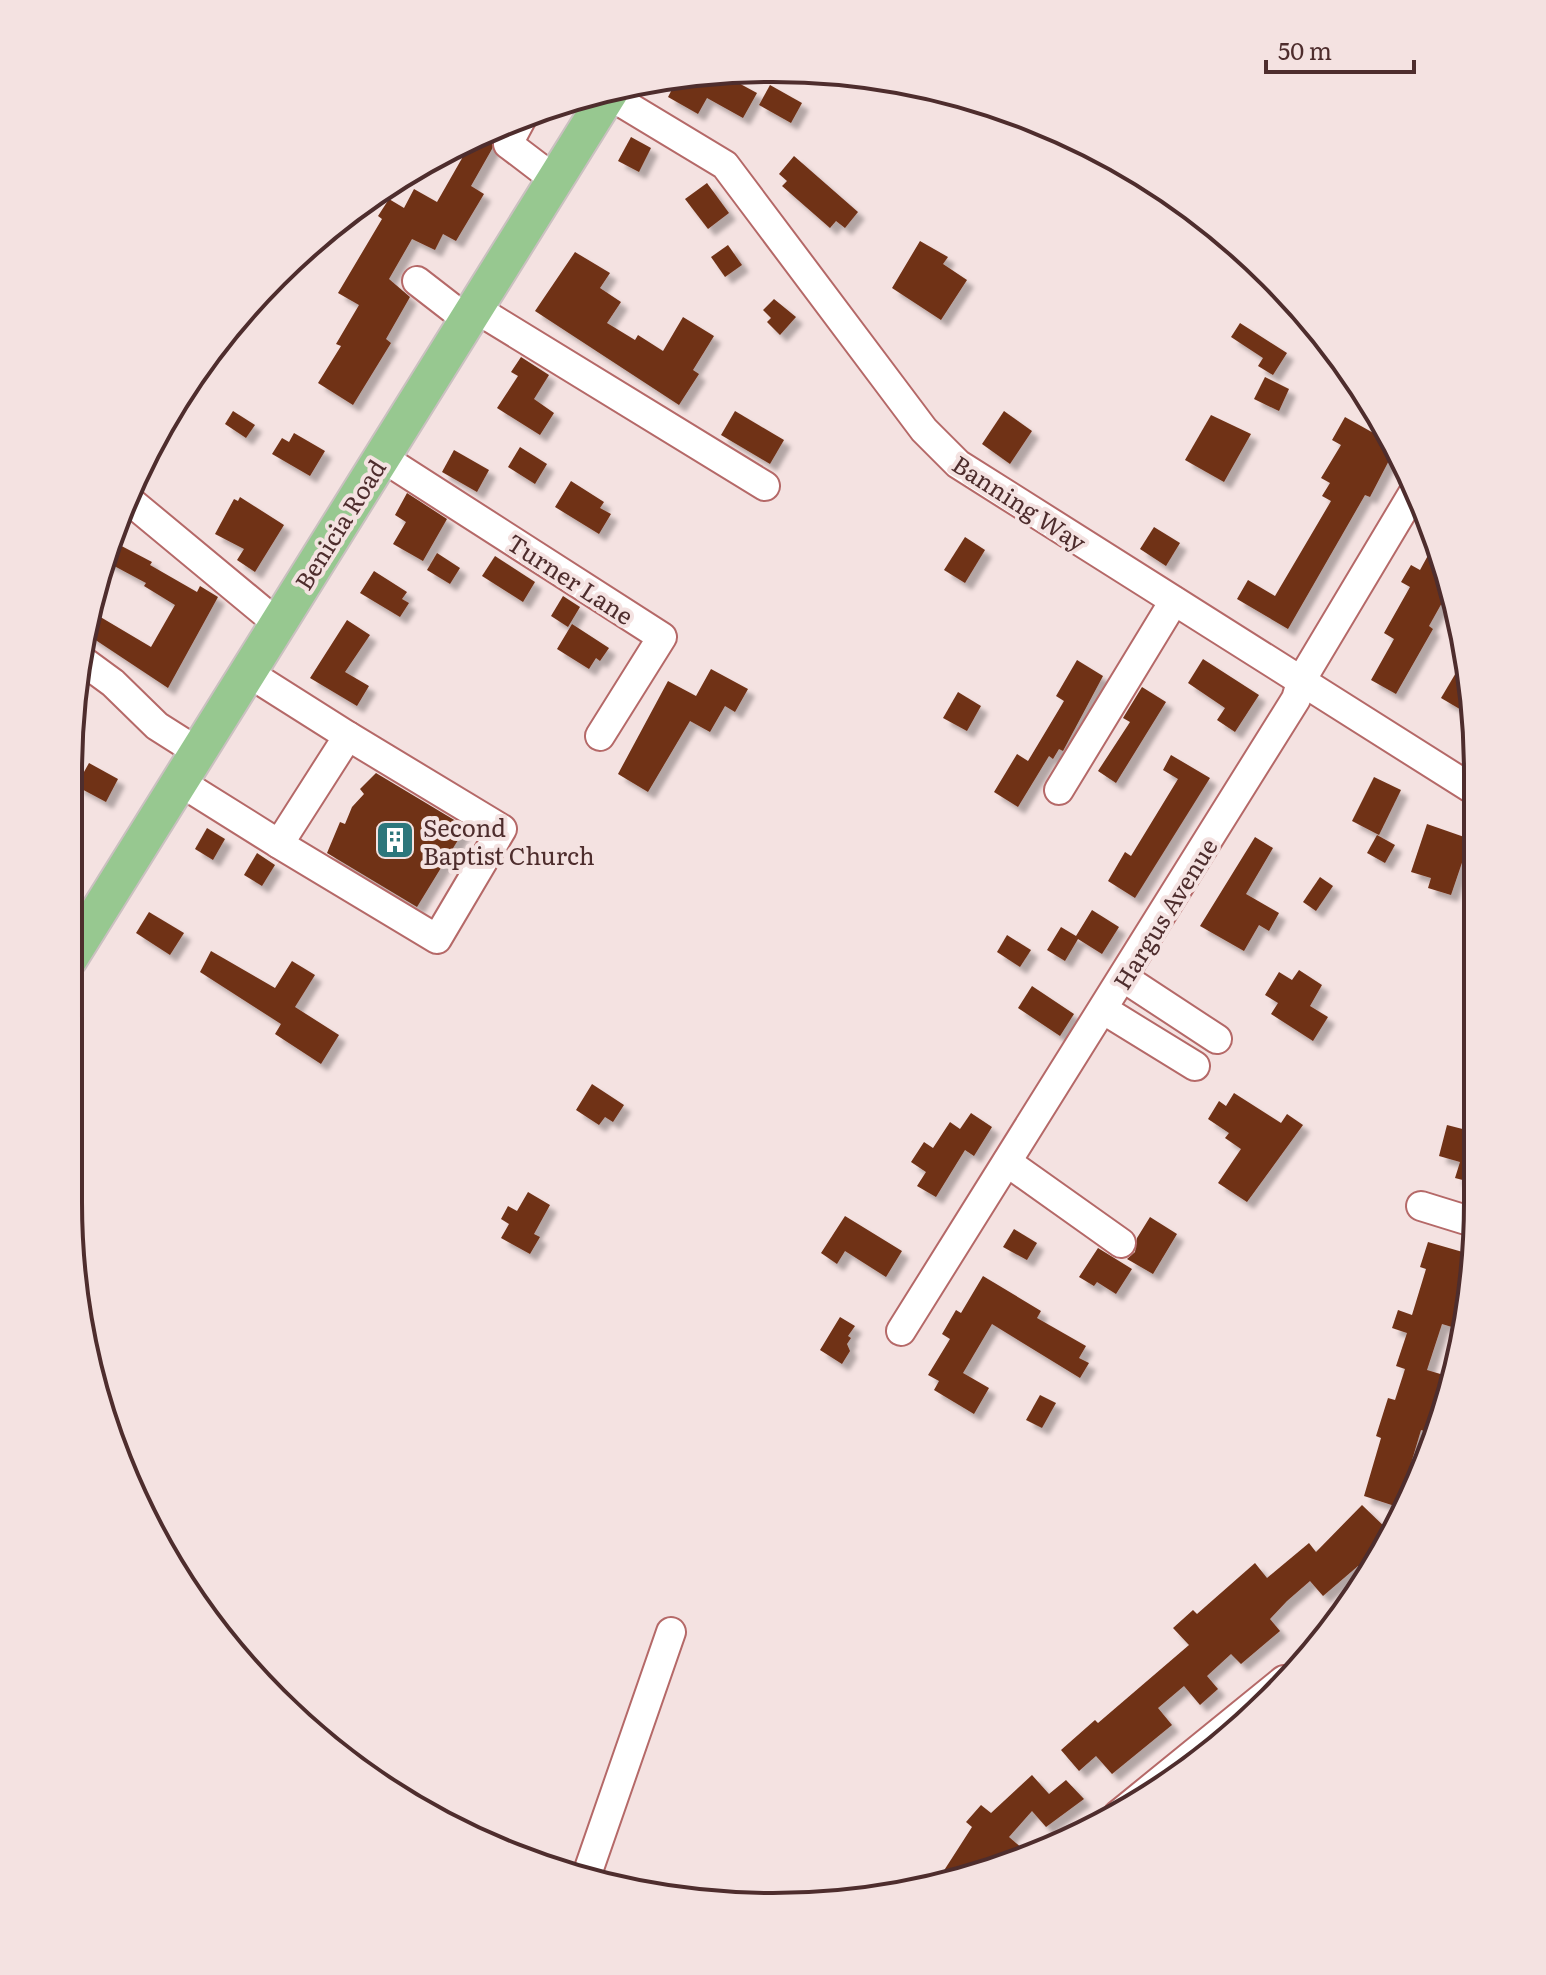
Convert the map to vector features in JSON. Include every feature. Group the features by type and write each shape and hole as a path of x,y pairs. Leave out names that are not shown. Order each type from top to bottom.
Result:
{"main road":[{"name":"Benicia Road","path":"82,938 602,104"}],"street":[{"name":"Banning Way","path":"621,99 725,165 924,430 945,452 1464,784"},
{"path":"514,133 508,144 554,179"},
{"path":"417,281 765,486"},
{"name":"Turner Lane","path":"380,456 662,637 600,736"},
{"name":"Hargus Avenue","path":"901,1331 1296,699 1302,679 1408,502"},
{"path":"136,506 277,623"},
{"path":"1059,790 1174,601"},
{"path":"91,667 113,683 157,726 189,767 279,844 437,939 502,829 247,672"},
{"path":"279,844 348,736"},
{"path":"1124,978 1217,1039"},
{"path":"1104,1010 1195,1066"},
{"path":"1007,1162 1121,1243"},
{"path":"1421,1206 1464,1219"},
{"path":"589,1868 671,1632"}],"building":[{"path":"728,83 738,83 757,93 743,118 707,98 698,114 668,97 672,90"},
{"path":"770,85 802,103 791,123 759,105"},
{"path":"631,137 651,148 639,172 618,161"},
{"path":"494,141 471,186 484,194 456,241 443,234 435,250 412,239 389,279 410,297 386,339 391,343 353,405 318,383 341,346 336,344 359,305 338,293 382,219 378,216 389,199 404,208 414,189 437,202 464,155"},
{"path":"794,156 858,212 845,228 836,221 830,228 782,186 787,181 779,174"},
{"path":"707,183 729,213 708,229 685,199"},
{"path":"920,241 948,257 943,264 967,280 941,320 892,288"},
{"path":"728,245 742,265 725,277 711,257"},
{"path":"575,252 610,273 600,288 621,302 607,323 635,340 638,335 663,351 683,317 714,336 693,370 699,374 679,405 535,311"},
{"path":"774,299 796,317 780,335 767,322 771,318 763,310"},
{"path":"1240,323 1287,353 1273,375 1258,366 1263,358 1231,337"},
{"path":"521,357 549,375 534,399 554,413 540,435 497,408 518,376 511,372"},
{"path":"1265,377 1289,389 1279,411 1254,399"},
{"path":"233,411 255,425 246,438 225,424"},
{"path":"735,411 784,440 770,464 721,435"},
{"path":"1004,411 1032,431 1010,464 982,444"},
{"path":"1211,415 1251,434 1224,482 1185,460"},
{"path":"1345,417 1374,433 1389,460 1370,497 1365,495 1288,629 1237,599 1248,580 1275,596 1331,501 1322,496 1330,483 1321,478 1341,445 1332,440"},
{"path":"294,433 325,451 310,476 272,454 282,438 289,442"},
{"path":"520,447 547,464 535,484 508,467"},
{"path":"454,450 489,470 477,492 442,472"},
{"path":"571,481 604,502 600,508 611,514 599,534 555,507"},
{"path":"407,493 447,519 423,561 393,544 406,522 395,515"},
{"path":"240,497 284,525 255,572 237,560 244,549 215,534 234,499 238,501"},
{"path":"1154,527 1180,543 1166,566 1140,549"},
{"path":"965,537 985,550 965,583 944,570"},
{"path":"121,546 197,592 200,586 218,597 168,688 95,639 100,617 151,647 175,605 144,586 146,583 114,566"},
{"path":"437,553 460,568 450,584 427,570"},
{"path":"1428,555 1442,603 1429,626 1433,629 1396,694 1371,680 1394,639 1384,633 1410,587 1401,582 1411,565 1420,570"},
{"path":"495,556 535,582 523,602 482,576"},
{"path":"374,571 407,592 402,599 409,603 400,617 360,593"},
{"path":"563,596 580,607 568,627 551,616"},
{"path":"347,620 370,635 345,672 369,686 357,706 310,678"},
{"path":"572,624 609,648 600,661 596,658 589,669 557,649"},
{"path":"1203,659 1259,695 1235,732 1217,720 1225,708 1188,683"},
{"path":"1077,660 1103,676 1063,751 1059,749 1053,759 1049,756 1018,807 994,792 1017,754 1028,761 1064,701 1056,696"},
{"path":"711,669 748,689 735,712 725,706 710,732 690,721 648,792 618,774 668,681 696,696"},
{"path":"1456,672 1461,710 1441,698"},
{"path":"1142,687 1166,702 1116,783 1098,771 1130,722 1123,718"},
{"path":"958,692 981,706 967,731 943,718"},
{"path":"1171,755 1210,778 1135,898 1108,881 1125,852 1131,856 1178,779 1163,770"},
{"path":"89,763 118,779 106,802 82,789 82,775"},
{"name":"Second Baptist Church","path":"376,773 466,827 417,907 327,853 340,822 345,824 352,807 364,794 360,789"},
{"path":"1374,777 1401,790 1379,835 1352,821"},
{"path":"1427,824 1464,837 1464,857 1451,895 1428,888 1431,878 1411,872"},
{"path":"207,828 225,839 213,860 195,849"},
{"path":"1377,835 1395,845 1385,863 1367,853"},
{"path":"1255,837 1273,848 1246,894 1279,913 1269,931 1259,925 1244,951 1200,926"},
{"path":"257,853 275,865 262,886 244,875"},
{"path":"1320,877 1333,886 1316,911 1303,902"},
{"path":"1092,910 1119,927 1102,954 1078,939 1065,961 1047,950 1061,927 1076,936"},
{"path":"149,912 184,933 170,955 136,933"},
{"path":"1007,935 1031,950 1020,967 997,952"},
{"path":"211,951 275,988 292,961 315,975 295,1007 339,1035 321,1064 275,1034 281,1024 200,972"},
{"path":"1299,970 1322,985 1310,1006 1328,1017 1313,1041 1271,1014 1278,1003 1265,995 1279,972 1292,980"},
{"path":"1032,986 1074,1014 1060,1036 1018,1008"},
{"path":"592,1084 624,1105 613,1122 605,1117 599,1125 576,1110"},
{"path":"1234,1093 1281,1123 1287,1114 1303,1125 1247,1202 1218,1183 1241,1149 1225,1138 1229,1133 1208,1119 1219,1101 1226,1106"},
{"path":"971,1113 992,1127 974,1156 965,1150 936,1197 917,1186 926,1172 911,1162 924,1142 933,1148 950,1122 960,1129"},
{"path":"1447,1125 1464,1129 1464,1180 1455,1178 1460,1162 1439,1156"},
{"path":"528,1192 550,1205 534,1234 540,1237 530,1254 501,1238 509,1224 501,1219 508,1206 517,1211"},
{"path":"845,1216 902,1251 886,1277 845,1251 837,1264 821,1253"},
{"path":"1150,1217 1177,1234 1153,1274 1127,1259 1135,1252 1137,1238"},
{"path":"1014,1229 1037,1243 1027,1260 1003,1247"},
{"path":"1428,1242 1462,1252 1453,1327 1442,1324 1427,1370 1442,1374 1440,1381 1427,1424 1424,1431 1421,1430 1394,1506 1364,1496 1381,1438 1376,1436 1388,1398 1395,1400 1405,1369 1396,1366 1407,1333 1392,1328 1398,1310 1412,1315 1426,1269 1420,1267"},
{"path":"1098,1248 1132,1269 1116,1294 1097,1282 1094,1286 1079,1277"},
{"path":"983,1276 1041,1311 1037,1318 1086,1346 1079,1358 1089,1363 1080,1378 992,1324 963,1373 989,1388 974,1414 934,1390 939,1381 928,1375 950,1339 942,1334 956,1310 961,1313"},
{"path":"840,1317 855,1326 848,1336 851,1338 847,1344 850,1351 842,1364 820,1350"},
{"path":"1040,1395 1056,1403 1042,1428 1026,1420"},
{"path":"1362,1505 1383,1526 1360,1567 1323,1596 1310,1581 1270,1619 1280,1631 1241,1664 1231,1654 1207,1676 1218,1689 1200,1705 1184,1686 1158,1708 1172,1725 1112,1774 1096,1756 1079,1771 1061,1750 1095,1720 1098,1723 1189,1645 1173,1628 1193,1610 1197,1614 1255,1563 1267,1578 1309,1543 1316,1552"},
{"path":"1032,1775 1049,1794 1066,1780 1084,1799 1046,1827 1032,1811 1009,1837 1020,1846 944,1871 972,1827 966,1822 981,1805 991,1813"}],"place":[{"name":"Second Baptist Church","path":"395,840"}]}
